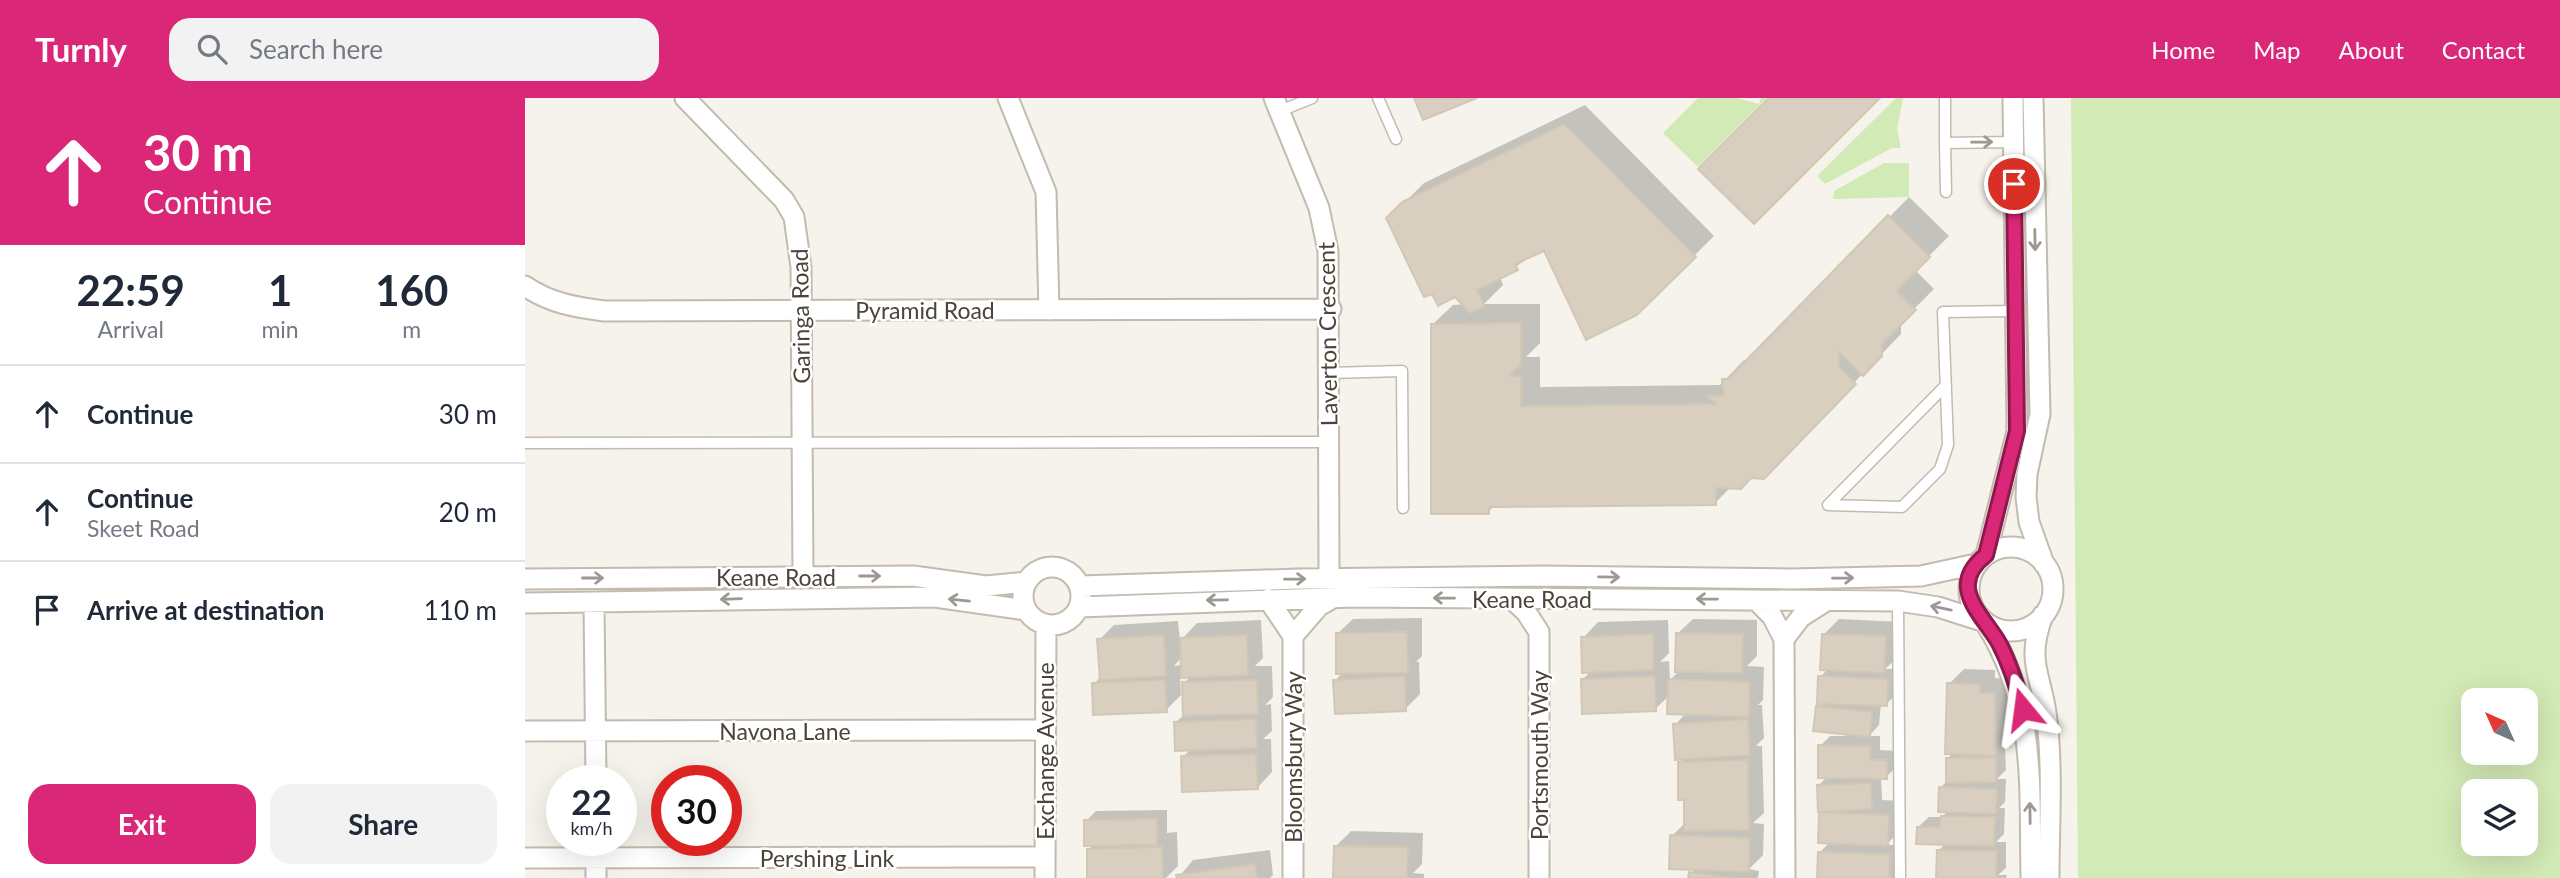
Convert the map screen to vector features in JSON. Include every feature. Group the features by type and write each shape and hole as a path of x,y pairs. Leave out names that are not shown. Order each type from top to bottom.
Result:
{"street":[{"name":"Garinga Road","path":"685,98 784,200 794,217 799,238 801,309 803,576"},
{"path":"1008,98 1046,192 1049,310"},
{"path":"2013,98 2017,431 1981,560 1968,587 1969,600 2006,658 2023,709 2029,747 2031,878"},
{"path":"2033,98 2040,414 2025,485 2029,522 2051,578 2052,594 2034,639 2033,654 2047,718 2049,878"},
{"name":"Laverton Crescent","path":"1277,104 1324,222 1328,251 1331,309 1329,579"},
{"name":"Pyramid Road","path":"525,286 543,298 568,307 604,310 1331,309"},
{"path":"1981,560 2001,548 2017,547 2032,553 2044,564"},
{"name":"Keane Road","path":"525,579 913,576 986,586 1027,582 1040,569 1052,566 1069,572 1080,586 1541,576 1804,579 1921,576 1981,560"},
{"path":"1026,610 1023,593 1027,582"},
{"path":"1079,607 1080,586"},
{"name":"Keane Road","path":"525,603 935,597 1026,610 1034,619 1046,625 1065,622 1079,607 1268,599 1898,601 1938,607 1984,622"},
{"path":"1268,599 1293,636 1313,612 1331,599"},
{"path":"1513,600 1526,612 1539,632 1557,607 1569,599"},
{"path":"1756,600 1772,616 1784,639 1785,878"},
{"path":"1784,639 1807,612 1826,601"},
{"path":"594,603 596,765"},
{"path":"1984,622 2003,631 2021,630 2043,615"},
{"name":"Exchange Avenue","path":"1045,878 1046,625"},
{"name":"Portsmouth Way","path":"1539,632 1539,878"},
{"name":"Bloomsbury Way","path":"1293,636 1293,878"},
{"name":"Navona Lane","path":"525,731 1045,730"},
{"name":"Pershing Link","path":"525,858 1045,857"}],"lane":[{"path":"1277,104 1312,98"},
{"path":"1378,98 1396,139"},
{"path":"1945,98 1946,192"},
{"path":"1945,143 2014,142"},
{"path":"1946,386 1828,505 1902,507 1940,469 1948,445 1946,386 1943,312 2016,311"},
{"path":"1330,373 1402,372 1403,508"},
{"path":"525,443 1329,442"},
{"path":"1898,601 1900,878"}],"green space":[{"path":"1698,98 1737,98 1759,104 1761,98 1767,98 1698,167 1663,133"},
{"path":"1896,98 1903,98 1897,129 1901,148 1892,148 1825,184 1817,176"},
{"path":"2071,98 2560,98 2560,878 2078,878"},
{"path":"1884,163 1909,163 1909,197 1833,199 1834,191"}],"building":[{"path":"1414,98 1477,98 1423,120"},
{"path":"1769,98 1880,98 1754,224 1698,169"},
{"path":"1564,124 1696,257 1637,315 1586,340 1544,251 1515,264 1518,270 1477,290 1485,306 1470,313 1455,297 1438,306 1432,294 1424,297 1386,218 1402,202"},
{"path":"1888,215 1930,257 1897,291 1916,310 1882,344 1882,356 1863,376 1839,352 1839,367 1856,384 1764,479 1751,478 1741,489 1716,488 1716,505 1489,507 1489,514 1431,514 1431,324 1521,323 1521,364 1510,376 1521,376 1521,406 1716,404 1707,396 1723,395 1722,379 1728,379"},
{"path":"1407,632 1408,673 1336,674 1336,633"},
{"path":"1676,633 1743,634 1742,673 1675,672"},
{"path":"1653,634 1654,670 1582,673 1581,637"},
{"path":"1822,634 1886,636 1884,673 1820,670"},
{"path":"1164,635 1166,676 1100,680 1097,639"},
{"path":"1247,635 1248,675 1181,678 1180,638"},
{"path":"1405,676 1406,711 1335,714 1333,680"},
{"path":"1655,676 1656,711 1582,714 1581,679"},
{"path":"1818,676 1888,679 1887,706 1817,704"},
{"path":"1668,679 1750,682 1749,717 1667,714"},
{"path":"1165,680 1167,712 1093,715 1092,683"},
{"path":"1257,680 1258,714 1183,716 1182,682"},
{"path":"1947,683 1980,684 1980,693 1995,693 1996,756 1945,754"},
{"path":"1816,706 1872,712 1870,737 1813,731"},
{"path":"1256,719 1257,748 1175,751 1174,722"},
{"path":"1748,719 1750,755 1675,760 1673,724"},
{"path":"1818,745 1871,746 1870,760 1887,760 1887,779 1818,778"},
{"path":"1256,754 1258,789 1182,792 1181,756"},
{"path":"1996,757 1996,782 1946,783 1946,758"},
{"path":"1748,760 1749,830 1684,831 1684,800 1678,800 1678,762"},
{"path":"1871,783 1872,809 1818,812 1817,785"},
{"path":"1939,787 1997,789 1996,814 1938,812"},
{"path":"1819,812 1889,815 1888,846 1818,843"},
{"path":"1941,816 1995,817 1994,846 1916,844 1917,827 1940,827"},
{"path":"1157,819 1157,845 1084,846 1084,820"},
{"path":"1670,835 1750,838 1749,872 1669,869"},
{"path":"1334,846 1408,847 1407,878 1333,878"},
{"path":"1162,847 1163,878 1087,878 1087,849"},
{"path":"1937,850 1997,851 1996,878 1936,878"},
{"path":"1818,852 1890,854 1889,878 1817,878"},
{"path":"1255,864 1257,878 1177,878 1176,875"},
{"path":"1689,872 1733,878 1688,878"}],"route":[{"path":"2014,184 2017,431 1986,555 1976,564 1968,587 1969,600 2006,658 2023,709"}]}
